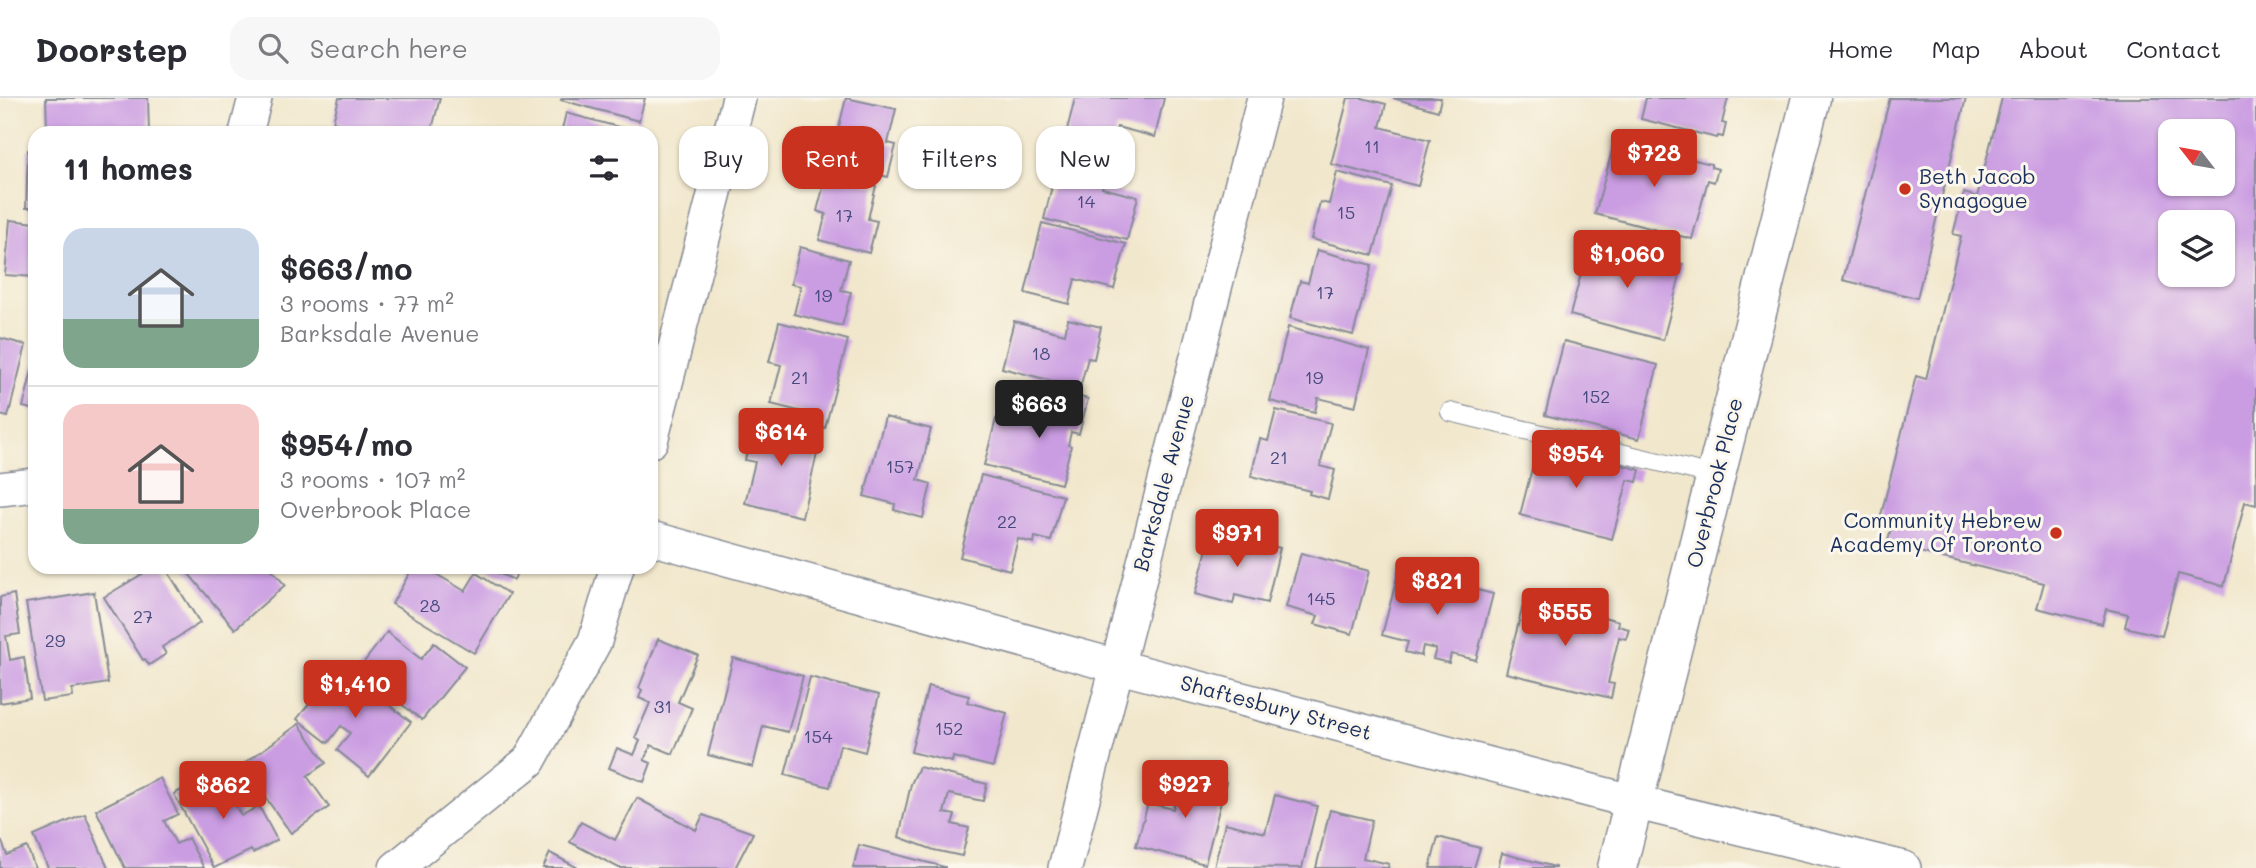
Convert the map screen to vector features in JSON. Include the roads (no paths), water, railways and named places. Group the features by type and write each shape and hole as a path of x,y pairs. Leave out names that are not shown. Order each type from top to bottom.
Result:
{"street":[{"path":"248,126 255,98"},
{"path":"658,414 739,98"},
{"name":"Barksdale Avenue","path":"1065,868 1264,98"},
{"name":"Overbrook Place","path":"1617,868 1811,98"},
{"path":"0,489 28,486"},
{"name":"Shaftesbury Street","path":"658,540 1116,666 1634,802 1905,868"},
{"path":"396,868 529,761 595,641 615,574"}],"lane":[{"path":"1450,412 1717,476"}],"place":[{"name":"Beth Jacob Synagogue","path":"1905,189"},
{"name":"Community Hebrew Academy Of Toronto","path":"2056,533"}]}
